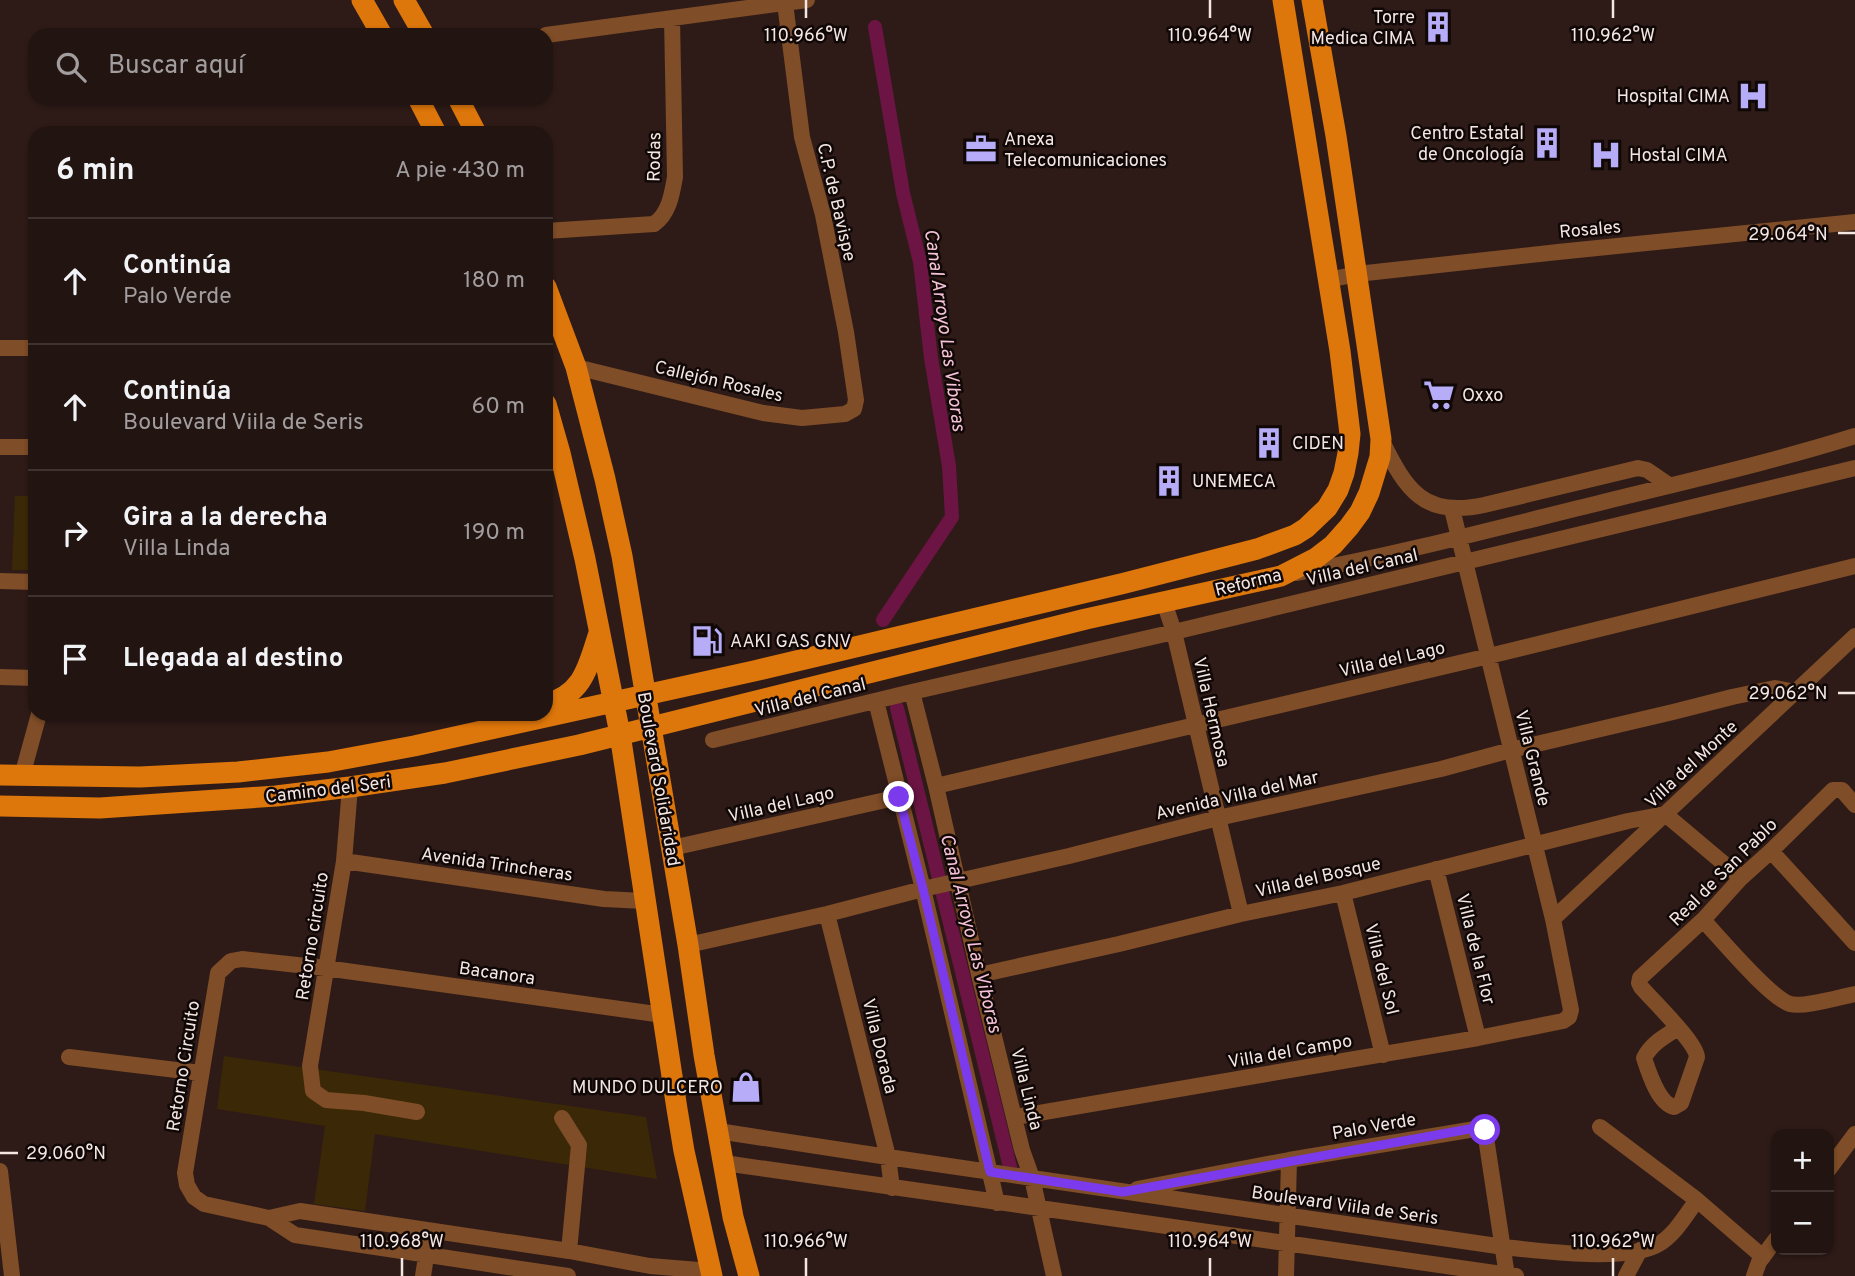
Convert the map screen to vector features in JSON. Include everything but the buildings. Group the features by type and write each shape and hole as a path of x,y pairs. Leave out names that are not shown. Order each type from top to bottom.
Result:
{"main road":[{"path":"362,0 378,28"},
{"path":"404,0 420,28"},
{"name":"Reforma","path":"645,696 1079,594 1277,543 1306,528 1327,508 1344,473 1350,434 1283,0"},
{"path":"1293,0 1298,21 1301,24 1315,24"},
{"name":"Reforma","path":"650,727 1086,620 1281,576 1316,558 1333,545 1360,512 1369,493 1380,457 1381,439 1336,136 1312,0"},
{"path":"422,105 432,126"},
{"path":"462,105 472,126"},
{"name":"Boulevard Solidaridad","path":"553,306 576,367 606,479 619,543 733,1217 749,1276"},
{"name":"Boulevard Solidaridad","path":"553,428 583,550 614,702 684,1151 712,1274"},
{"path":"1079,594 1086,620"},
{"path":"553,701 566,696 580,683 599,631"},
{"name":"Camino del Seri","path":"553,715 645,696"},
{"path":"414,746 472,721"},
{"name":"Camino del Seri","path":"0,775 140,777 238,772 328,762 528,721"},
{"name":"Camino del Seri","path":"0,806 100,808 351,788 445,773 650,727"}],"street":[{"path":"553,34 807,0"},
{"name":"C.P. de Bavispe","path":"785,4 803,137 823,215 846,332 856,400 854,410"},
{"name":"Rodas","path":"553,230 654,224 665,212 675,177 672,18"},
{"name":"Rosales","path":"1328,280 1357,274 1855,222"},
{"path":"0,348 28,348"},
{"name":"Callejón Rosales","path":"576,367 763,413 803,418 845,414 854,410"},
{"name":"Villa del Canal","path":"1281,576 1352,563 1459,537 1855,436"},
{"path":"1381,439 1393,465 1414,493 1434,506 1452,509 1476,507 1638,468 1647,470 1669,485"},
{"path":"0,447 28,447"},
{"name":"Villa del Canal","path":"713,740 1855,468"},
{"name":"Villa Grande","path":"1452,509 1553,919 1571,1010 1569,1017"},
{"name":"Villa del Lago","path":"936,786 1489,656 1855,566"},
{"path":"0,581 28,582"},
{"name":"Villa Hermosa","path":"1164,602 1174,632 1241,914"},
{"name":"Villa del Monte","path":"1553,919 1855,636"},
{"path":"0,677 28,678"},
{"name":"Avenida Villa del Mar","path":"688,945 1775,688 1796,692"},
{"name":"Villa Linda","path":"912,692 936,786 956,882 1022,1150 1032,1178 1054,1276"},
{"path":"876,701 925,888 997,1203"},
{"path":"22,776 38,721"},
{"name":"Retorno circuito","path":"351,788 344,861 310,1066 313,1091 326,1100 417,1112"},
{"name":"Real de San Pablo","path":"1678,1028 1639,983 1640,978 1703,920 1741,878 1830,793 1842,790 1855,805"},
{"name":"Villa del Lago","path":"672,848 899,797"},
{"path":"1665,814 1741,878"},
{"name":"Villa del Bosque","path":"979,975 1343,893 1665,814"},
{"path":"1771,851 1855,943"},
{"name":"Avenida Trincheras","path":"344,861 614,900 644,901"},
{"name":"Villa de la Flor","path":"1436,869 1478,1038"},
{"name":"Villa del Sol","path":"1343,893 1383,1055"},
{"name":"Villa Dorada","path":"827,914 888,1157 892,1188"},
{"path":"1703,920 1766,988 1788,1004 1800,1005 1855,994"},
{"name":"Retorno Circuito","path":"270,1218 204,1204 194,1197 187,1185 186,1173 218,973 230,961 242,959 325,968"},
{"name":"Bacanora","path":"325,968 663,1015"},
{"name":"Villa del Campo","path":"1015,1118 1478,1038 1563,1021 1569,1017"},
{"path":"1678,1028 1697,1052 1697,1058 1681,1103 1674,1107 1664,1102 1649,1075 1644,1058 1659,1040 1678,1028"},
{"path":"69,1057 201,1073"},
{"path":"562,1118 579,1144 569,1251"},
{"path":"1600,1127 1697,1200 1763,1257"},
{"name":"Palo Verde","path":"1123,1192 1289,1160 1481,1128 1485,1130 1510,1276"},
{"name":"Boulevard Viila de Seris","path":"718,1130 1123,1192 1549,1252 1600,1254 1640,1250 1657,1245 1675,1231 1697,1200"},
{"path":"1834,1162 1855,1134"},
{"path":"1286,1276 1289,1160"},
{"path":"724,1163 1510,1276"},
{"path":"0,1171 3,1219 12,1276"},
{"path":"270,1218 300,1211 569,1251 649,1271 712,1274"},
{"path":"270,1218 295,1235 568,1276"},
{"path":"423,1276 430,1231"},
{"path":"1754,1276 1759,1262 1771,1246"},
{"path":"1626,1276 1640,1250"}],"shaded area":[{"path":"15,496 28,496 28,570 12,570"},
{"path":"224,1056 646,1117 657,1179 375,1134 365,1211 314,1204 325,1126 217,1109"}],"waterway":[{"name":"Canal Arroyo Las Viboras","path":"875,27 903,193 920,262 931,358 949,466 952,517 883,620"},
{"name":"Canal Arroyo Las Viboras","path":"897,708 1010,1167"}],"place":[{"name":"Torre Medica CIMA","path":"1438,27"},
{"name":"Hospital CIMA","path":"1753,96"},
{"name":"Centro Estatal de Oncología","path":"1547,143"},
{"name":"Anexa Telecomunicaciones","path":"981,149"},
{"name":"Hostal CIMA","path":"1606,155"},
{"name":"Oxxo","path":"1439,395"},
{"name":"CIDEN","path":"1269,443"},
{"name":"UNEMECA","path":"1169,481"},
{"name":"AAKI GAS GNV","path":"707,641"},
{"name":"MUNDO DULCERO","path":"746,1087"}],"route":[{"path":"899,797 990,1172 1123,1192 1475,1128 1485,1130"}]}
